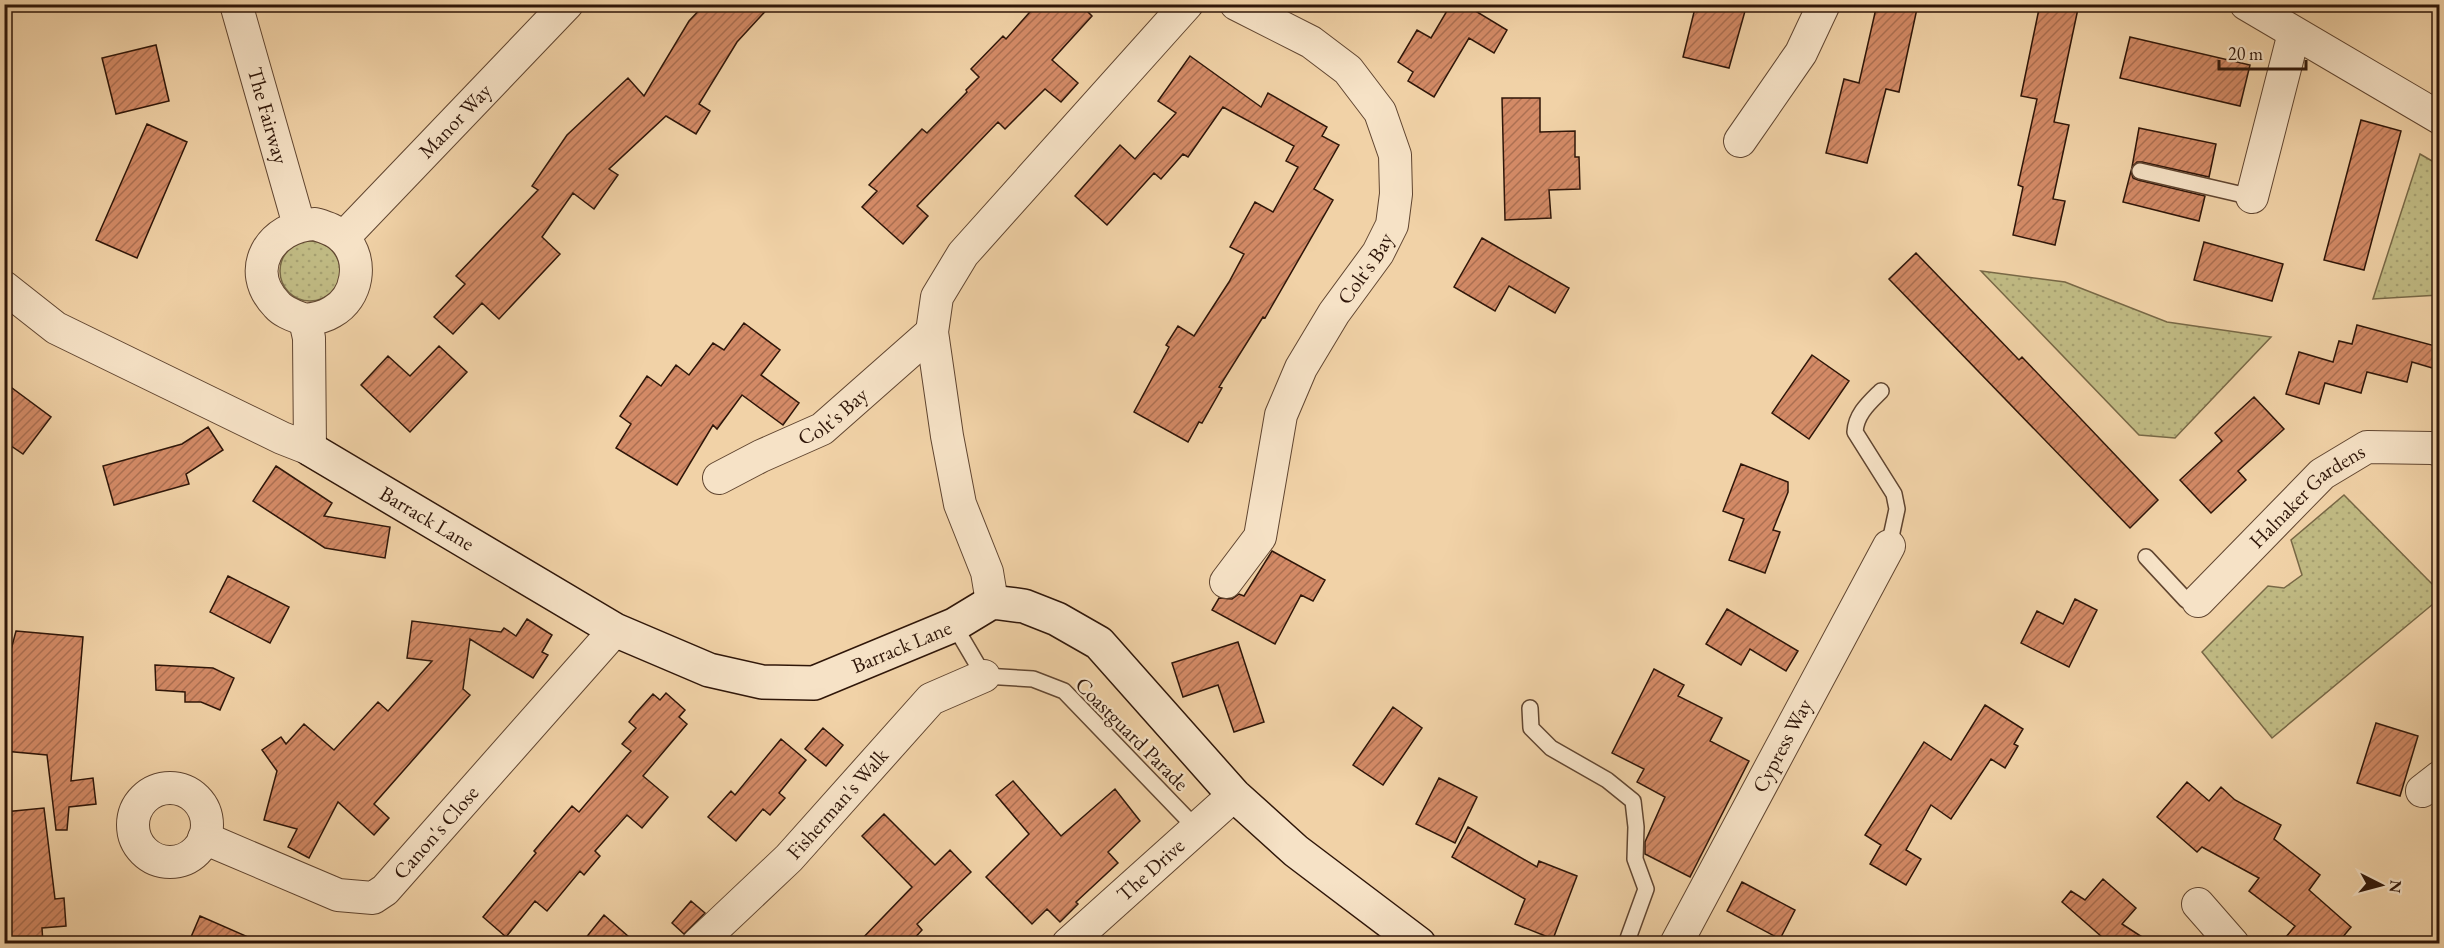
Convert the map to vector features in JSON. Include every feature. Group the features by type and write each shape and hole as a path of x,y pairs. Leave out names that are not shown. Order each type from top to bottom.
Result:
{"street":[{"name":"The Fairway","path":"236,4 299,225"},
{"name":"Manor Way","path":"344,238 567,4"},
{"path":"1187,4 963,254 937,297 932,332 947,436 960,504 987,572 992,602 1024,606 1057,619 1099,643 1234,795 1296,851 1419,944"},
{"name":"Colt's Bay","path":"1226,582 1260,537 1281,415 1301,368 1334,313 1378,253 1392,225 1396,194 1395,155 1380,112 1348,70 1311,42 1236,4"},
{"path":"1740,141 1801,53 1824,4"},
{"path":"2246,4 2439,117"},
{"path":"2252,197 2294,33"},
{"path":"315,224 330,229 344,238 356,263 356,278 352,291 344,303 333,312 305,320 278,306 269,295 263,281 262,267 266,252 274,240 285,230 299,225 315,224"},
{"name":"Barrack Lane","path":"4,287 56,328 282,438 310,449 615,630 709,670 762,682 814,683 954,625 992,602"},
{"path":"305,320 309,338 310,449"},
{"name":"Colt's Bay","path":"718,478 822,429 932,332"},
{"name":"Halnaker Gardens","path":"2198,602 2322,474 2367,447 2439,450"},
{"name":"Cypress Way","path":"1676,944 1888,546"},
{"name":"Canon's Close","path":"204,838 338,895 373,898 385,890 615,630"},
{"name":"Fisherman's Walk","path":"698,944 789,858 931,699 984,676"},
{"name":"The Drive","path":"1068,944 1234,795"},
{"path":"2198,904 2233,944"}],"lane":[{"path":"2140,171 2252,197"},
{"path":"1881,391 1862,411 1855,432 1894,494 1897,509 1888,546"},
{"path":"2146,557 2186,600 2198,602"},
{"path":"954,625 984,676"},
{"name":"Coastguard Parade","path":"984,676 1033,678 1064,691 1196,828"},
{"path":"1530,708 1531,728 1551,748 1607,780 1633,801 1636,827 1635,858 1646,889 1626,944"}],"shaded area":[{"path":"2420,154 2439,165 2439,295 2373,299"},
{"path":"310,241 327,246 335,254 340,271 335,288 327,296 310,301 293,296 285,288 280,271 285,254 293,246"},
{"path":"1981,271 2065,282 2167,322 2271,337 2175,438 2139,435"},
{"path":"2344,495 2439,591 2439,599 2272,738 2202,652 2268,586 2284,588 2302,575 2291,540"}],"building":[{"path":"705,4 772,4 737,42 699,104 710,111 696,134 666,116 609,169 618,175 594,209 573,193 542,237 560,254 499,319 482,303 453,334 434,317 465,284 456,276 538,190 532,186 567,135 628,78 644,96 689,21"},
{"path":"1037,4 1080,4 1092,16 1052,60 1078,83 1061,102 1045,89 1005,129 998,122 917,206 928,216 903,244 862,207 877,191 869,185 922,129 927,133 967,92 966,90 979,77 971,69 1003,36 1006,39"},
{"path":"1451,4 1464,4 1507,30 1494,53 1469,38 1434,97 1408,81 1413,72 1398,62 1417,30 1431,38"},
{"path":"1696,4 1747,4 1729,68 1683,57"},
{"path":"1877,4 1918,4 1899,92 1886,89 1867,163 1826,153 1844,79 1859,83"},
{"path":"2040,4 2079,4 2054,122 2069,125 2053,199 2065,201 2055,245 2013,235 2023,187 2018,185 2037,99 2021,96"},
{"path":"2130,37 2250,65 2240,106 2120,78"},
{"path":"156,45 169,101 116,114 102,58"},
{"path":"1190,56 1261,107 1268,93 1327,127 1322,136 1339,145 1314,189 1333,200 1265,318 1263,317 1219,387 1222,388 1188,442 1134,412 1169,347 1166,345 1178,326 1194,336 1229,282 1244,254 1230,247 1255,202 1273,212 1298,167 1286,161 1294,146 1223,107 1188,157 1183,154 1161,179 1154,173 1107,225 1075,196 1120,145 1135,159 1176,113 1158,101"},
{"path":"1502,98 1540,98 1540,132 1575,131 1575,157 1579,157 1580,189 1549,190 1551,218 1505,220"},
{"path":"2361,120 2401,131 2364,270 2324,260"},
{"path":"147,124 187,142 137,258 96,240"},
{"path":"2139,128 2216,144 2209,177 2142,162 2137,162 2132,167"},
{"path":"2131,171 2133,178 2138,180 2205,196 2199,221 2123,202"},
{"path":"1482,238 1569,288 1555,313 1509,286 1495,311 1454,287"},
{"path":"2204,242 2283,264 2272,301 2194,280"},
{"path":"1916,253 2019,360 2022,357 2158,500 2130,528 1889,279"},
{"path":"744,323 780,350 761,375 799,403 783,425 742,395 717,429 713,425 677,485 616,448 631,424 620,416 647,376 661,386 676,365 689,375 713,343 724,350"},
{"path":"2357,325 2439,347 2439,370 2412,362 2407,382 2367,372 2361,393 2325,383 2319,404 2286,394 2299,352 2333,362 2339,341 2352,344"},
{"path":"439,346 467,372 410,432 361,385 388,356 410,376"},
{"path":"1812,355 1849,381 1809,439 1772,413"},
{"path":"4,382 51,417 23,454 4,441"},
{"path":"2254,397 2284,429 2238,471 2246,480 2211,513 2180,480 2222,441 2215,433"},
{"path":"208,427 223,450 186,474 189,484 114,505 103,466 182,444"},
{"path":"1741,464 1788,482 1788,492 1773,530 1780,532 1765,573 1729,560 1744,519 1723,511"},
{"path":"276,466 332,503 324,516 390,527 385,558 325,548 253,501"},
{"path":"1272,551 1325,580 1313,601 1301,595 1275,644 1212,610 1219,598 1232,599 1239,594 1244,596"},
{"path":"228,576 289,607 270,643 210,612"},
{"path":"2075,599 2097,610 2069,667 2021,643 2037,611 2063,624"},
{"path":"1727,609 1798,651 1786,671 1750,649 1741,665 1706,644"},
{"path":"527,619 552,635 542,652 548,655 533,678 470,639 463,689 470,695 374,804 389,818 374,835 338,802 309,858 288,847 297,829 264,820 277,771 262,750 281,737 286,744 304,724 334,750 378,702 388,711 432,661 407,658 412,621 501,632 504,628 516,636"},
{"path":"16,631 83,637 71,781 93,778 96,804 69,807 67,830 56,830 47,755 4,751 4,676"},
{"path":"1238,642 1264,722 1234,732 1218,685 1183,697 1172,663"},
{"path":"155,665 213,668 234,678 220,710 201,702 185,702 185,692 156,690"},
{"path":"1654,669 1684,685 1678,696 1722,718 1710,741 1749,761 1690,877 1645,854 1645,842 1665,797 1637,782 1644,769 1612,753"},
{"path":"666,693 685,710 679,717 687,724 643,776 668,797 642,828 627,815 595,851 600,856 584,875 580,871 547,911 535,901 506,937 483,917 572,806 579,812 631,751 622,744 636,728 629,722 636,713 653,694 660,700"},
{"path":"1985,705 2023,729 2014,744 2018,746 2005,768 1991,759 1951,819 1931,805 1906,850 1921,859 1906,885 1870,864 1881,845 1865,835 1924,742 1951,760"},
{"path":"1393,707 1422,728 1383,785 1353,765"},
{"path":"2376,723 2418,736 2400,796 2357,783"},
{"path":"823,728 843,745 826,766 805,749"},
{"path":"781,739 806,760 779,793 785,798 770,815 763,809 736,841 708,817 731,791 735,795"},
{"path":"1439,778 1477,797 1455,843 1416,824"},
{"path":"1013,781 1061,836 1115,789 1140,821 1108,852 1118,863 1076,902 1078,904 1060,922 1047,909 1032,924 986,877 1029,834 996,795"},
{"path":"2187,782 2209,801 2221,787 2235,800 2281,825 2274,839 2320,875 2309,890 2351,927 2337,944 2280,944 2295,926 2249,891 2259,878 2202,847 2197,852 2157,817"},
{"path":"44,808 55,899 64,898 66,926 42,928 43,944 4,944 4,903 11,902 4,842 4,812"},
{"path":"884,814 935,865 950,850 971,872 917,924 922,930 909,944 857,944 912,887 862,836"},
{"path":"1468,827 1537,867 1539,861 1577,876 1553,939 1515,924 1525,899 1452,857"},
{"path":"2103,879 2136,908 2122,924 2153,944 2110,944 2062,902 2071,891 2085,900"},
{"path":"1742,882 1795,910 1780,939 1727,911"},
{"path":"691,901 705,913 684,934 672,923"},
{"path":"604,915 637,944 581,944"},
{"path":"200,916 264,944 188,944"}]}
